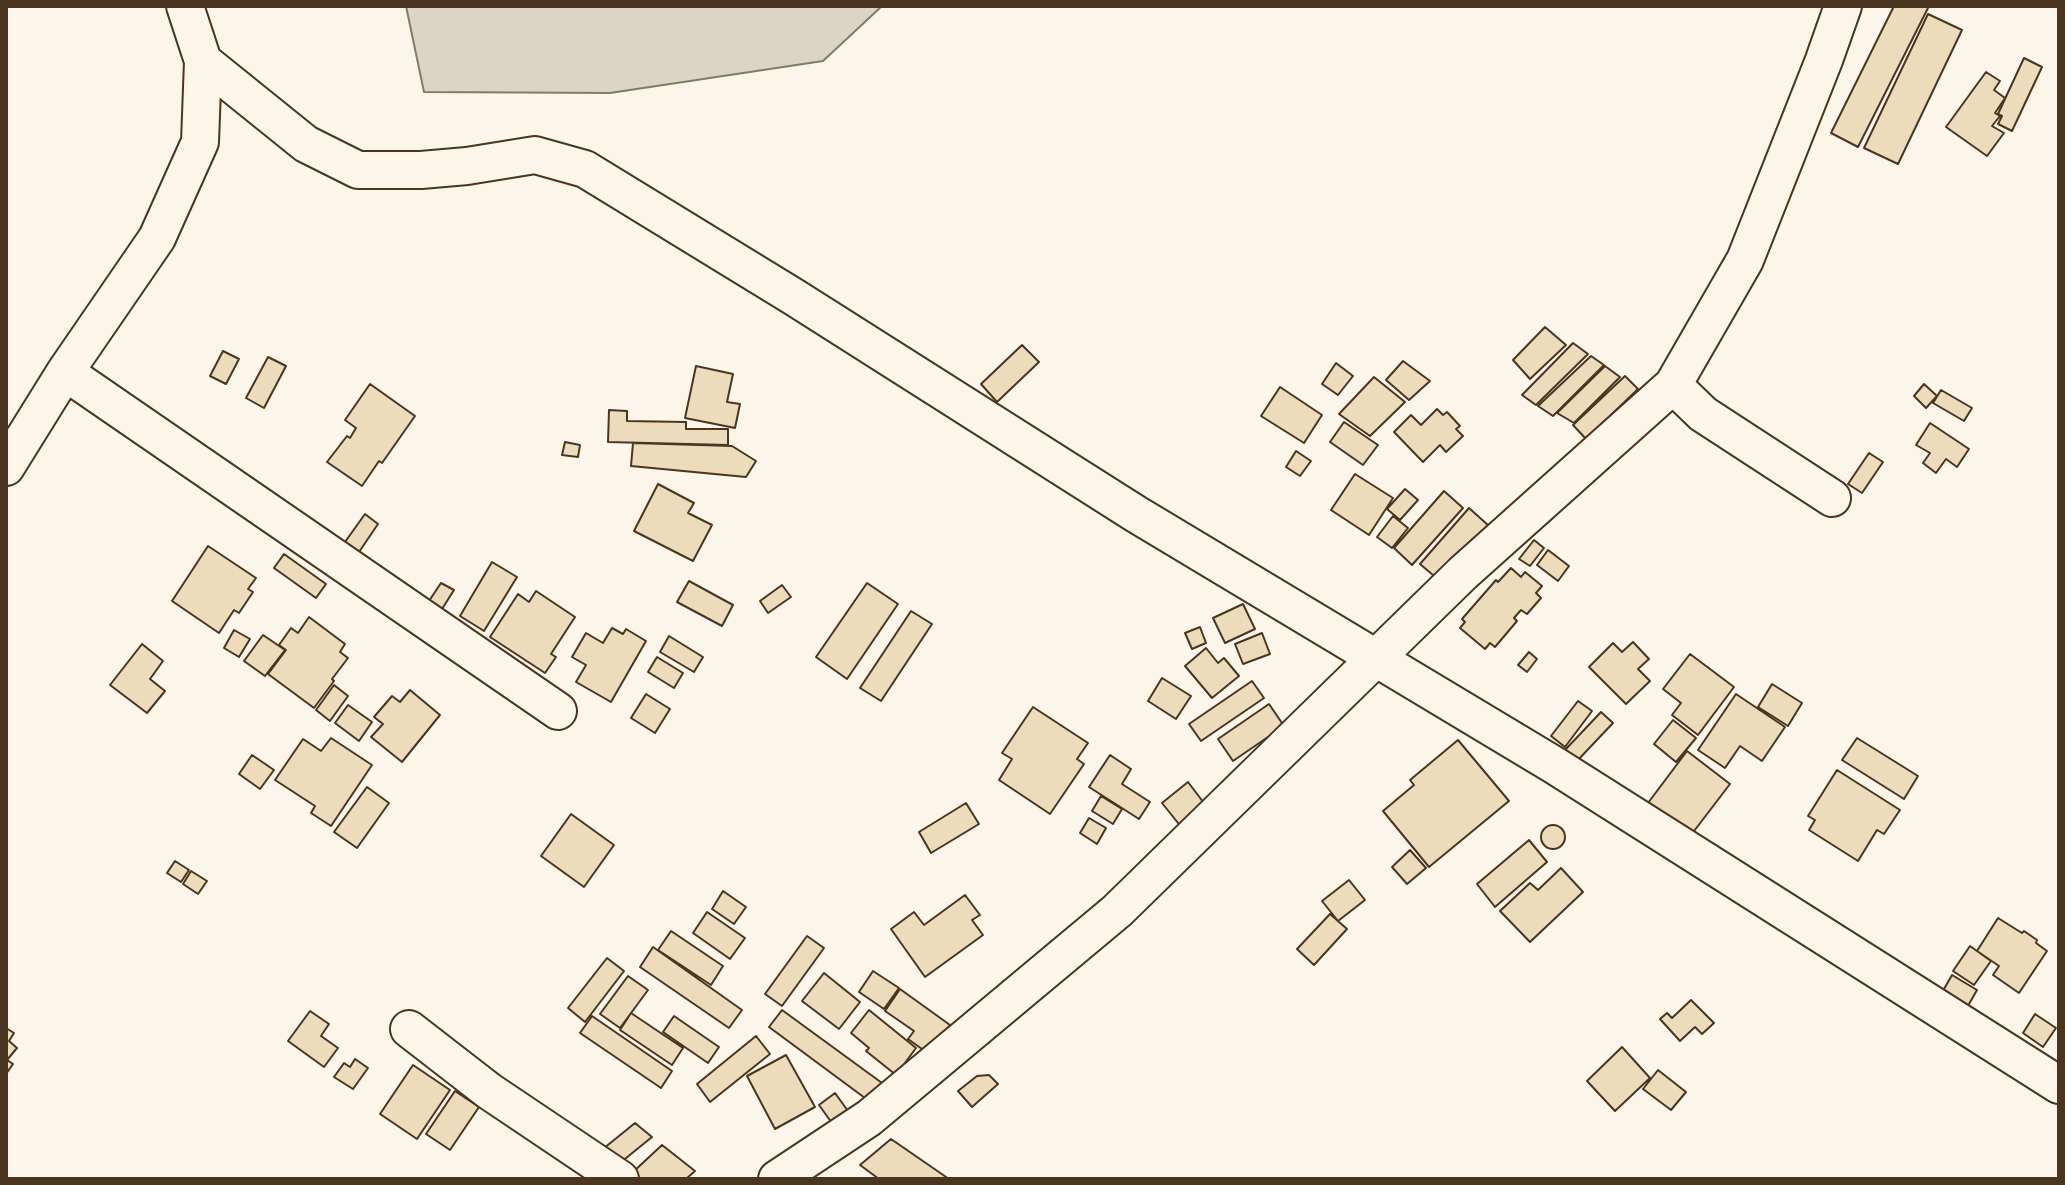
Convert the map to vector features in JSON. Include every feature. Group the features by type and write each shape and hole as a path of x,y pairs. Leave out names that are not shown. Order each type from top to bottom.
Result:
{"street":[{"path":"6,467 65,372 157,238 200,142 203,61 185,6"},
{"path":"777,1179 869,1118 1117,911 1463,573 1673,385 1745,260 1843,6"},
{"path":"203,61 306,144 358,170 421,170 535,155 585,169 794,297 1136,514 1554,765 2059,1085"},
{"path":"65,372 558,711"},
{"path":"1673,385 1703,414 1832,498"},
{"path":"409,1029 489,1091 620,1179"}],"shaded area":[{"path":"406,6 882,6 823,61 610,93 424,92"}],"building":[{"path":"1894,6 1929,6 1858,147 1831,133"},
{"path":"1928,14 1962,30 1898,164 1864,148"},
{"path":"2024,58 2042,67 2012,131 1998,124 2002,116 1998,114"},
{"path":"1986,72 2000,81 1994,90 2005,98 1995,113 2000,116 1992,126 2004,133 1987,156 1946,127"},
{"path":"1545,327 1566,345 1530,379 1513,360"},
{"path":"1573,343 1588,354 1536,405 1522,395"},
{"path":"1022,345 1039,362 997,402 981,384"},
{"path":"223,351 239,359 226,384 210,376"},
{"path":"1591,356 1604,365 1553,416 1538,406"},
{"path":"268,357 286,366 264,408 246,398"},
{"path":"1403,361 1430,381 1409,400 1386,380"},
{"path":"1336,363 1353,376 1338,395 1322,384"},
{"path":"696,366 733,374 727,402 740,404 735,428 685,418"},
{"path":"1605,366 1620,377 1574,423 1557,413"},
{"path":"1625,376 1638,389 1586,439 1573,425"},
{"path":"1374,377 1405,402 1370,436 1339,414"},
{"path":"370,384 415,416 362,486 327,462 356,428 345,420"},
{"path":"1924,384 1937,396 1926,408 1914,396"},
{"path":"1280,387 1322,415 1304,443 1261,416"},
{"path":"1941,390 1972,408 1964,421 1933,403"},
{"path":"1437,409 1443,415 1447,412 1460,426 1456,429 1463,436 1446,452 1440,445 1423,462 1394,432 1411,415 1421,425"},
{"path":"609,410 627,411 627,421 686,422 686,429 728,429 728,445 608,442"},
{"path":"1344,422 1378,445 1363,465 1330,442"},
{"path":"1930,423 1969,449 1957,467 1946,459 1936,473 1923,463 1930,453 1916,445"},
{"path":"565,442 580,445 578,457 562,455"},
{"path":"633,443 732,446 756,461 746,477 631,466"},
{"path":"1296,451 1311,461 1300,476 1286,467"},
{"path":"1869,453 1883,462 1862,493 1848,484"},
{"path":"1355,474 1393,498 1369,535 1331,510"},
{"path":"658,484 694,503 688,513 712,525 693,561 634,531"},
{"path":"1405,489 1418,500 1400,520 1387,509"},
{"path":"1444,491 1463,508 1412,565 1394,548"},
{"path":"1469,508 1489,526 1440,581 1420,564"},
{"path":"365,514 378,524 359,552 345,542"},
{"path":"1393,516 1408,528 1392,548 1377,537"},
{"path":"1534,540 1544,548 1530,566 1519,559"},
{"path":"208,546 256,578 248,589 253,592 239,613 234,610 219,633 172,601"},
{"path":"1548,550 1569,566 1558,581 1537,565"},
{"path":"284,554 326,584 316,598 274,568"},
{"path":"492,562 517,577 484,631 460,616"},
{"path":"1511,568 1521,577 1525,572 1542,586 1536,593 1541,598 1527,614 1521,610 1514,618 1517,621 1495,647 1490,643 1485,649 1460,628 1465,622 1462,619 1496,580 1498,582"},
{"path":"689,581 733,605 722,626 677,602"},
{"path":"441,583 454,590 442,609 429,601"},
{"path":"867,583 898,604 847,679 816,657"},
{"path":"782,585 791,597 768,613 760,601"},
{"path":"536,591 575,617 551,654 556,657 545,673 490,637 518,594 529,602"},
{"path":"1243,604 1255,629 1225,643 1213,618"},
{"path":"911,611 932,624 881,701 860,688"},
{"path":"309,617 345,644 340,652 348,658 314,708 268,674 286,650 279,645 291,628 298,633"},
{"path":"1200,627 1206,643 1192,649 1185,633"},
{"path":"612,628 623,634 626,629 646,641 611,702 576,682 586,665 572,657 586,633 603,643"},
{"path":"234,630 250,639 239,657 224,648"},
{"path":"1262,633 1270,654 1243,664 1235,644"},
{"path":"263,635 285,650 265,676 244,661"},
{"path":"669,636 703,657 694,672 660,652"},
{"path":"1633,642 1649,659 1638,669 1650,681 1626,704 1589,667 1613,643 1622,652"},
{"path":"142,644 163,661 150,679 165,691 147,713 110,685"},
{"path":"1206,648 1218,663 1224,658 1239,676 1212,698 1185,666"},
{"path":"1529,652 1537,659 1527,672 1518,665"},
{"path":"1690,654 1734,687 1698,735 1672,715 1681,703 1663,689"},
{"path":"657,657 683,673 674,688 648,672"},
{"path":"1162,678 1191,696 1176,719 1148,701"},
{"path":"1252,681 1264,698 1201,741 1189,724"},
{"path":"1772,684 1802,703 1788,726 1758,707"},
{"path":"334,685 348,696 330,721 316,710"},
{"path":"410,690 440,715 402,762 371,737 383,724 374,717 392,696 400,702"},
{"path":"646,694 670,709 655,733 631,718"},
{"path":"1736,694 1785,727 1762,761 1740,746 1725,768 1698,750"},
{"path":"1578,701 1592,711 1565,747 1551,736"},
{"path":"1269,704 1284,726 1233,761 1218,739"},
{"path":"348,705 372,722 359,741 335,723"},
{"path":"1033,707 1088,743 1077,759 1084,764 1050,814 999,780 1012,759 1002,753"},
{"path":"1601,712 1613,723 1577,761 1565,750"},
{"path":"1673,720 1696,738 1676,762 1654,744"},
{"path":"331,738 372,765 331,826 311,813 315,806 275,780 303,739 321,751"},
{"path":"1857,738 1918,776 1904,799 1842,760"},
{"path":"1458,740 1509,801 1429,867 1383,811 1414,785 1410,780"},
{"path":"1687,751 1730,784 1688,839 1645,807"},
{"path":"252,755 274,770 260,789 239,774"},
{"path":"1110,755 1131,769 1122,784 1150,802 1139,819 1089,787"},
{"path":"1837,770 1900,810 1884,834 1877,830 1858,861 1809,830 1815,820 1808,816"},
{"path":"1188,782 1207,807 1182,828 1162,803"},
{"path":"367,787 389,803 357,848 334,832"},
{"path":"1101,796 1122,809 1113,824 1092,811"},
{"path":"966,803 979,824 931,853 919,832"},
{"path":"571,814 614,845 584,887 541,856"},
{"path":"1089,818 1106,828 1097,844 1080,833"},
{"path":"1553,825 1562,828 1565,837 1562,846 1553,849 1544,846 1541,837 1544,828"},
{"path":"1529,840 1547,862 1495,907 1477,884"},
{"path":"1410,850 1426,868 1407,884 1392,867"},
{"path":"175,861 189,870 181,882 167,873"},
{"path":"1561,868 1583,892 1530,942 1500,911 1530,883 1538,890"},
{"path":"191,871 207,881 198,894 183,884"},
{"path":"1349,880 1365,900 1338,921 1322,901"},
{"path":"723,891 746,907 734,924 712,909"},
{"path":"965,895 980,915 972,920 983,935 925,977 891,929 914,912 924,925"},
{"path":"707,912 745,938 730,959 693,933"},
{"path":"1330,914 1347,929 1314,965 1297,949"},
{"path":"1998,918 2022,933 2024,931 2047,951 2019,993 1993,975 1999,966 1977,951"},
{"path":"671,931 723,966 711,985 658,950"},
{"path":"807,936 824,948 782,1006 765,994"},
{"path":"1970,946 1991,961 1974,985 1953,971"},
{"path":"653,947 742,1010 729,1028 640,967"},
{"path":"607,958 624,971 585,1022 568,1008"},
{"path":"873,971 899,988 884,1009 859,992"},
{"path":"824,973 860,1002 839,1029 802,1001"},
{"path":"1952,975 1977,990 1965,1011 1940,996"},
{"path":"628,976 648,990 620,1028 600,1014"},
{"path":"900,989 950,1025 929,1054 908,1039 914,1031 885,1011"},
{"path":"1691,1000 1714,1023 1702,1034 1695,1027 1680,1041 1660,1019 1667,1013 1672,1018"},
{"path":"782,1010 882,1083 869,1101 769,1027"},
{"path":"869,1010 916,1048 896,1075 866,1051 869,1048 851,1033"},
{"path":"310,1011 329,1024 321,1036 338,1048 324,1067 288,1041"},
{"path":"631,1013 683,1048 672,1065 620,1030"},
{"path":"2035,1014 2056,1028 2043,1047 2023,1033"},
{"path":"592,1016 672,1071 661,1088 580,1033"},
{"path":"674,1016 719,1047 708,1063 663,1032"},
{"path":"6,1028 14,1033 9,1041 17,1048 7,1060 13,1064 6,1074"},
{"path":"756,1036 770,1054 710,1102 697,1084"},
{"path":"1622,1047 1650,1078 1615,1111 1587,1081"},
{"path":"786,1055 815,1107 775,1129 747,1076"},
{"path":"355,1059 368,1068 353,1089 334,1077 344,1063 350,1067"},
{"path":"413,1065 450,1090 417,1139 380,1114"},
{"path":"1658,1070 1686,1092 1671,1110 1643,1089"},
{"path":"989,1075 998,1084 972,1107 958,1091 977,1076"},
{"path":"455,1091 479,1107 450,1150 426,1134"},
{"path":"835,1093 853,1118 837,1130 819,1105"},
{"path":"635,1123 652,1137 615,1167 598,1153"},
{"path":"891,1139 949,1179 879,1179 860,1165"},
{"path":"662,1145 695,1171 686,1179 640,1179 632,1173"}]}
